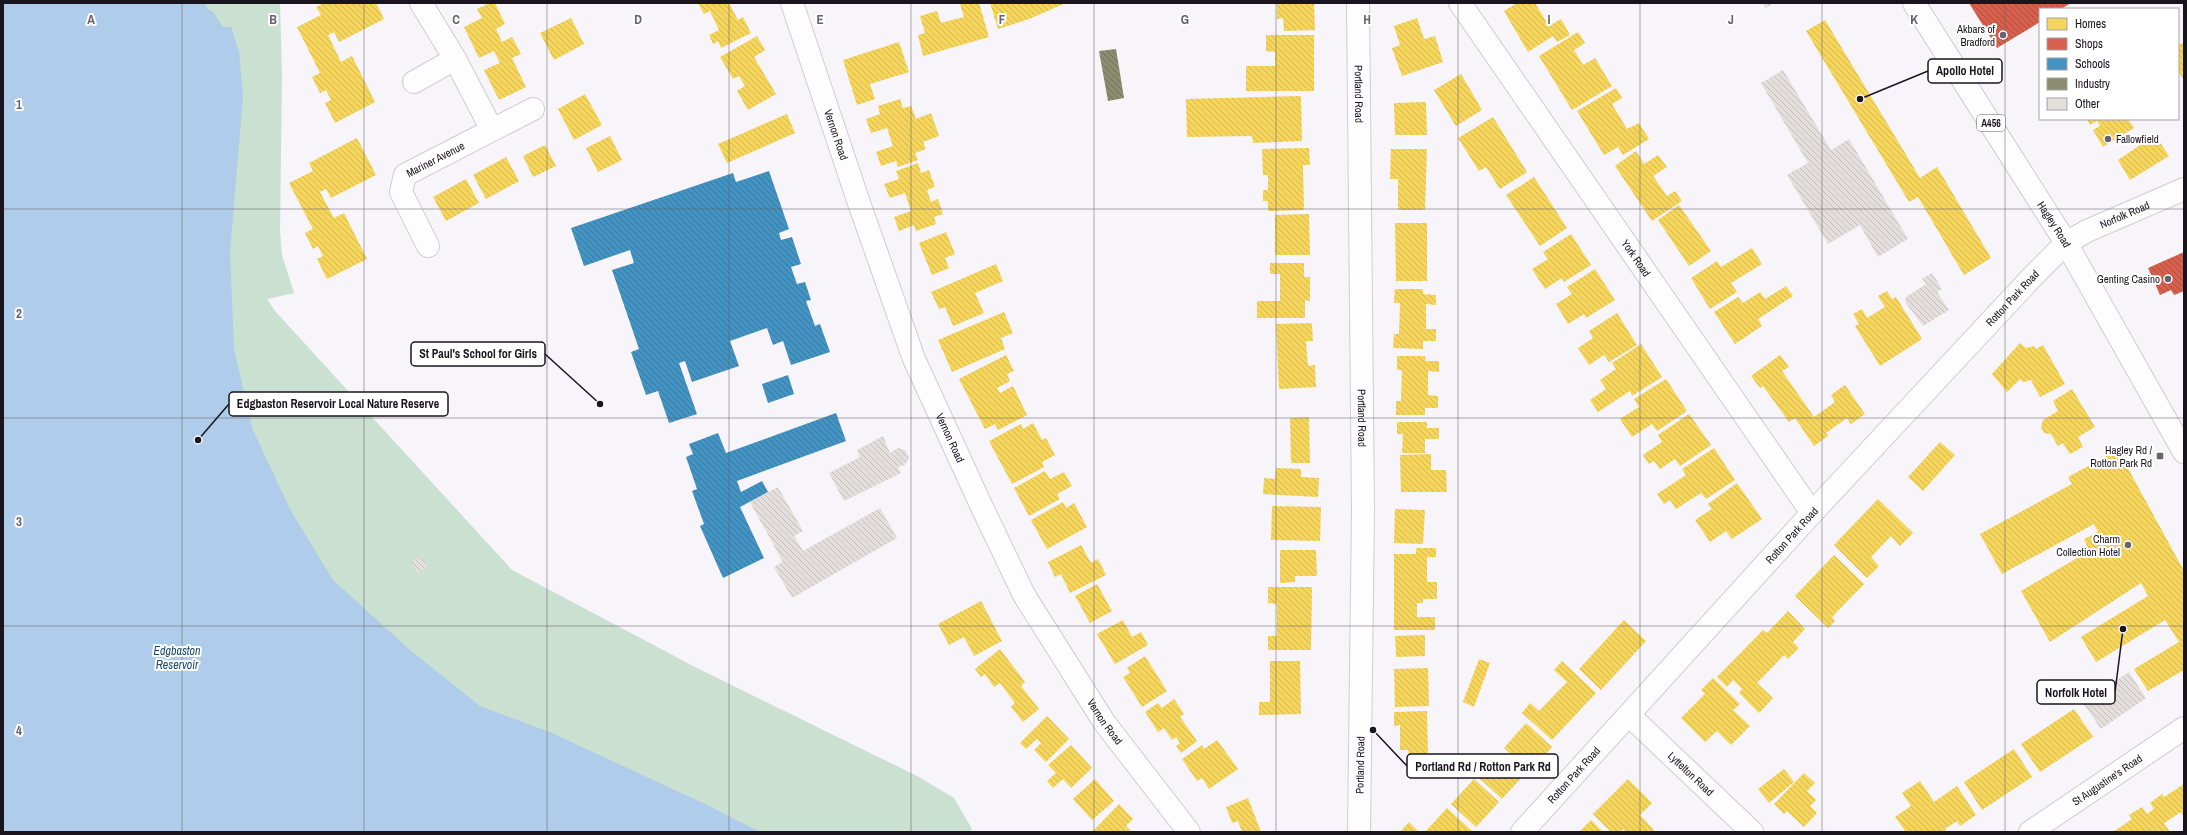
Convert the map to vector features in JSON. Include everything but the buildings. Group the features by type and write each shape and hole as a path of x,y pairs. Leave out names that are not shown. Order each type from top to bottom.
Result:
{"main road":[{"path":"421,3 455,59 492,130"},
{"name":"Portland Road","path":"1358,3 1363,510 1359,832"},
{"name":"York Road","path":"1460,3 1812,513"},
{"name":"Hagley Road","path":"1914,3 2066,243 2184,452"},
{"name":"Vernon Road","path":"795,4 858,203 914,359 986,517 1024,595 1104,722 1189,832"},
{"path":"414,82 455,59"},
{"name":"Mariner Avenue","path":"428,246 401,192 405,175 533,108"},
{"name":"Norfolk Road","path":"2066,243 2106,221 2184,189"},
{"name":"Rotton Park Road","path":"1522,832 1630,716 1812,513 2034,275 2066,243"},
{"name":"Lyttelton Road","path":"1630,716 1752,832"},
{"name":"St Augustine's Road","path":"2030,832 2184,728"}],"green space":[{"name":"Edgbaston Reservoir","path":"3,3 280,3 282,75 280,231 282,255 294,293 267,299 275,311 512,570 695,667 917,776 954,798 972,829 968,832 3,832"}],"water":[{"name":"Edgbaston Reservoir","path":"3,3 205,3 207,9 213,12 223,27 231,27 239,51 243,97 230,252 234,349 253,430 291,511 333,580 410,650 480,706 552,733 707,805 760,832 3,832"}],"place":[{"name":"Akbars of Bradford","path":"2003,35"},
{"name":"Apollo Hotel","path":"1860,99"},
{"name":"Fallowfield","path":"2108,139"},
{"name":"Genting Casino","path":"2168,279"},
{"name":"St Paul's School for Girls","path":"600,404"},
{"name":"Edgbaston Reservoir Local Nature Reserve","path":"198,440"},
{"name":"Hagley Rd / Rotton Park Rd","path":"2160,456"},
{"name":"Charm Collection Hotel","path":"2128,545"},
{"name":"Norfolk Hotel","path":"2123,629"},
{"name":"Portland Rd / Rotton Park Rd","path":"1373,730"}]}
